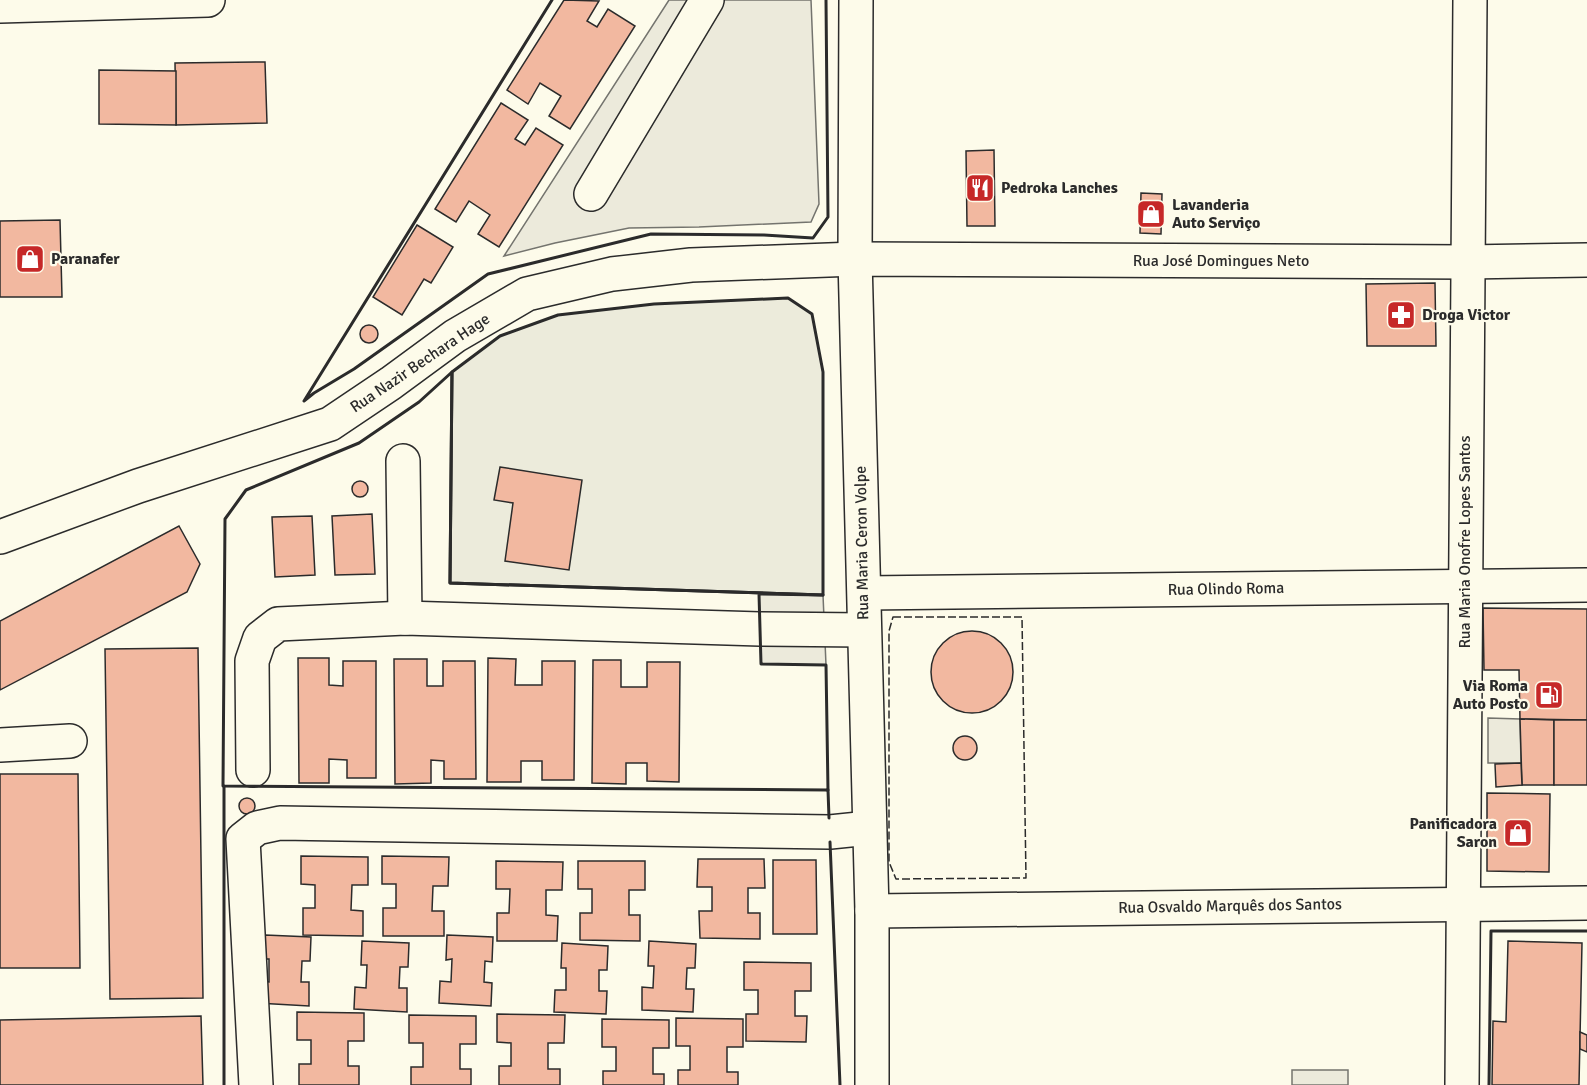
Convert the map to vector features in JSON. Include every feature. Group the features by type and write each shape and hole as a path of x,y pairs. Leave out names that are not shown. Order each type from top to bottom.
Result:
{"street":[{"path":"0,6 208,0"},
{"path":"591,194 707,0"},
{"name":"Rua Maria Ceron Volpe","path":"856,0 855,259 872,911 872,1085"},
{"name":"Rua Maria Onofre Lopes Santos","path":"1462,1085 1470,0"},
{"name":"Rua José Domingues Neto","path":"855,259 1467,262 1587,260"},
{"name":"Rua Nazir Bechara Hage","path":"0,537 138,486 330,423 391,383 455,336 527,294 612,274 691,265 855,259"},
{"path":"403,461 405,618"},
{"name":"Rua Olindo Roma","path":"865,593 1587,585"},
{"path":"253,770 252,661 260,638 278,624 405,618 864,630"},
{"path":"0,745 70,741"},
{"path":"256,1085 243,839 257,828 280,823 830,832 869,828"},
{"name":"Rua Osvaldo Marquês dos Santos","path":"872,911 1587,903"}],"shaded area":[{"path":"669,0 811,0 819,204 811,222 629,228 504,256"},
{"path":"788,298 812,314 823,372 823,595 450,583 452,372 500,336 558,315 654,304"},
{"path":"759,594 823,595 826,665 761,664"},
{"path":"1488,718 1520,719 1521,763 1488,763"},
{"path":"1292,1070 1348,1070 1348,1085 1292,1085"}],"building":[{"path":"564,0 599,1 587,21 597,27 608,9 635,26 570,129 549,116 561,96 540,83 528,104 507,90"},
{"path":"265,62 267,123 176,125 175,63"},
{"path":"99,70 176,71 176,125 99,124"},
{"path":"501,103 528,120 515,139 525,145 536,128 563,145 499,247 478,234 490,215 469,201 456,222 435,209"},
{"name":"Pedroka Lanches","path":"994,150 995,226 967,226 966,151"},
{"name":"Lavanderia Auto Serviço","path":"1141,193 1162,194 1161,234 1140,233"},
{"name":"Paranafer","path":"60,220 62,297 0,297 0,221"},
{"path":"417,225 453,247 431,283 424,279 402,315 373,297"},
{"name":"Droga Victor","path":"1435,283 1436,346 1367,346 1366,284"},
{"path":"369,325 377,330 378,334 373,342 369,343 361,338 360,334 365,326"},
{"path":"500,467 582,480 569,570 505,561 513,503 494,500"},
{"path":"360,481 368,489 360,497 352,489"},
{"path":"372,514 375,574 335,575 332,516"},
{"path":"312,516 315,575 275,577 272,517"},
{"path":"179,526 200,564 187,592 0,690 0,621"},
{"path":"1483,608 1587,609 1587,720 1520,719 1519,670 1484,670"},
{"path":"972,631 988,634 1001,643 1010,656 1013,672 1010,688 1001,701 988,710 972,713 956,710 943,701 934,688 931,672 934,656 943,643 956,634"},
{"path":"198,648 203,998 110,999 105,649"},
{"path":"298,658 329,658 329,685 343,686 343,661 376,661 376,778 347,778 347,760 329,759 329,783 299,783"},
{"path":"488,658 516,659 515,685 542,685 542,661 575,661 574,780 542,780 542,761 521,761 521,782 487,782"},
{"path":"394,659 427,659 427,686 443,686 443,661 475,661 476,779 444,779 444,761 431,760 431,783 395,784"},
{"path":"593,660 621,660 621,687 647,687 647,662 680,662 679,782 647,781 647,763 626,763 626,784 592,783"},
{"path":"1520,719 1554,720 1554,785 1522,785"},
{"path":"1554,720 1587,720 1587,785 1554,785"},
{"path":"965,736 974,739 977,748 974,757 965,760 956,757 953,748 956,739"},
{"path":"1521,763 1522,785 1496,787 1495,764"},
{"path":"0,774 78,774 80,968 0,968"},
{"name":"Panificadora Saron","path":"1487,793 1550,794 1549,872 1487,871"},
{"path":"247,798 255,806 247,814 239,806"},
{"path":"301,856 368,857 368,885 352,885 351,910 363,911 363,936 303,935 303,908 315,908 315,885 301,884"},
{"path":"382,856 449,857 448,886 433,886 432,911 444,911 444,936 383,936 383,908 396,908 396,884 382,884"},
{"path":"698,859 764,859 765,888 748,888 748,913 760,913 760,939 700,938 699,911 712,911 712,887 697,887"},
{"path":"773,860 816,860 817,934 773,934"},
{"path":"496,861 563,862 562,890 546,890 546,915 558,916 557,941 497,941 497,913 509,913 510,889 496,889"},
{"path":"578,861 645,861 645,890 629,890 629,915 640,915 640,941 580,940 580,913 592,913 592,889 578,889"},
{"path":"265,935 311,937 310,961 302,961 301,982 309,982 309,1006 257,1003 258,981 269,982 269,959 264,959"},
{"path":"447,935 493,937 492,962 485,961 484,982 492,983 491,1006 439,1003 440,981 451,982 452,959 446,960"},
{"path":"362,941 409,943 408,967 400,967 399,988 407,988 407,1012 354,1009 355,987 366,988 367,965 361,965"},
{"path":"649,941 696,944 695,968 687,968 686,989 694,989 693,1012 642,1010 642,987 653,988 654,966 648,966"},
{"path":"1508,941 1582,943 1579,1085 1492,1085 1493,1021 1506,1022"},
{"path":"562,943 608,946 607,970 599,970 599,991 607,991 606,1014 554,1012 555,990 566,990 566,968 561,968"},
{"path":"744,962 811,963 811,991 795,991 795,1016 807,1016 806,1042 746,1041 746,1014 758,1014 758,990 744,990"},
{"path":"297,1012 364,1013 364,1041 348,1041 348,1066 359,1066 359,1085 299,1085 299,1064 311,1064 311,1040 297,1040"},
{"path":"497,1014 565,1015 564,1043 548,1043 548,1069 560,1069 560,1085 499,1085 499,1066 511,1066 511,1043 497,1042"},
{"path":"409,1015 476,1016 476,1044 460,1044 460,1069 471,1069 471,1085 411,1085 411,1067 423,1067 423,1043 409,1043"},
{"path":"201,1016 203,1085 0,1085 0,1020"},
{"path":"676,1018 743,1019 743,1047 727,1047 727,1072 738,1072 738,1085 678,1085 678,1070 690,1070 690,1046 676,1046"},
{"path":"602,1019 669,1020 669,1048 653,1048 653,1074 664,1074 664,1085 603,1085 603,1071 616,1071 616,1047 602,1047"},
{"path":"1580,1032 1587,1035 1587,1052 1580,1049"}],"fence":[{"path":"893,617 1022,617 1026,878 896,879 889,862 889,631 893,617"}],"wall":[{"path":"552,0 304,401 354,369 488,274 651,234 813,238 828,217 826,0"},
{"path":"788,298 812,314 823,372 823,595 450,583 452,372 500,336 558,315 654,304 788,298"},
{"path":"452,372 450,583 823,595 759,594 761,664 826,665 828,790 223,786 225,519 246,490 359,443 419,402 452,372"},
{"path":"224,786 224,1085"},
{"path":"827,790 829,818"},
{"path":"830,842 840,1085"},
{"path":"1489,1085 1491,931 1587,931"}],"place":[{"name":"Pedroka Lanches","path":"980,188"},
{"name":"Lavanderia Auto Serviço","path":"1151,214"},
{"name":"Paranafer","path":"30,259"},
{"name":"Droga Victor","path":"1401,315"},
{"name":"Via Roma Auto Posto","path":"1549,695"},
{"name":"Panificadora Saron","path":"1518,833"}]}
